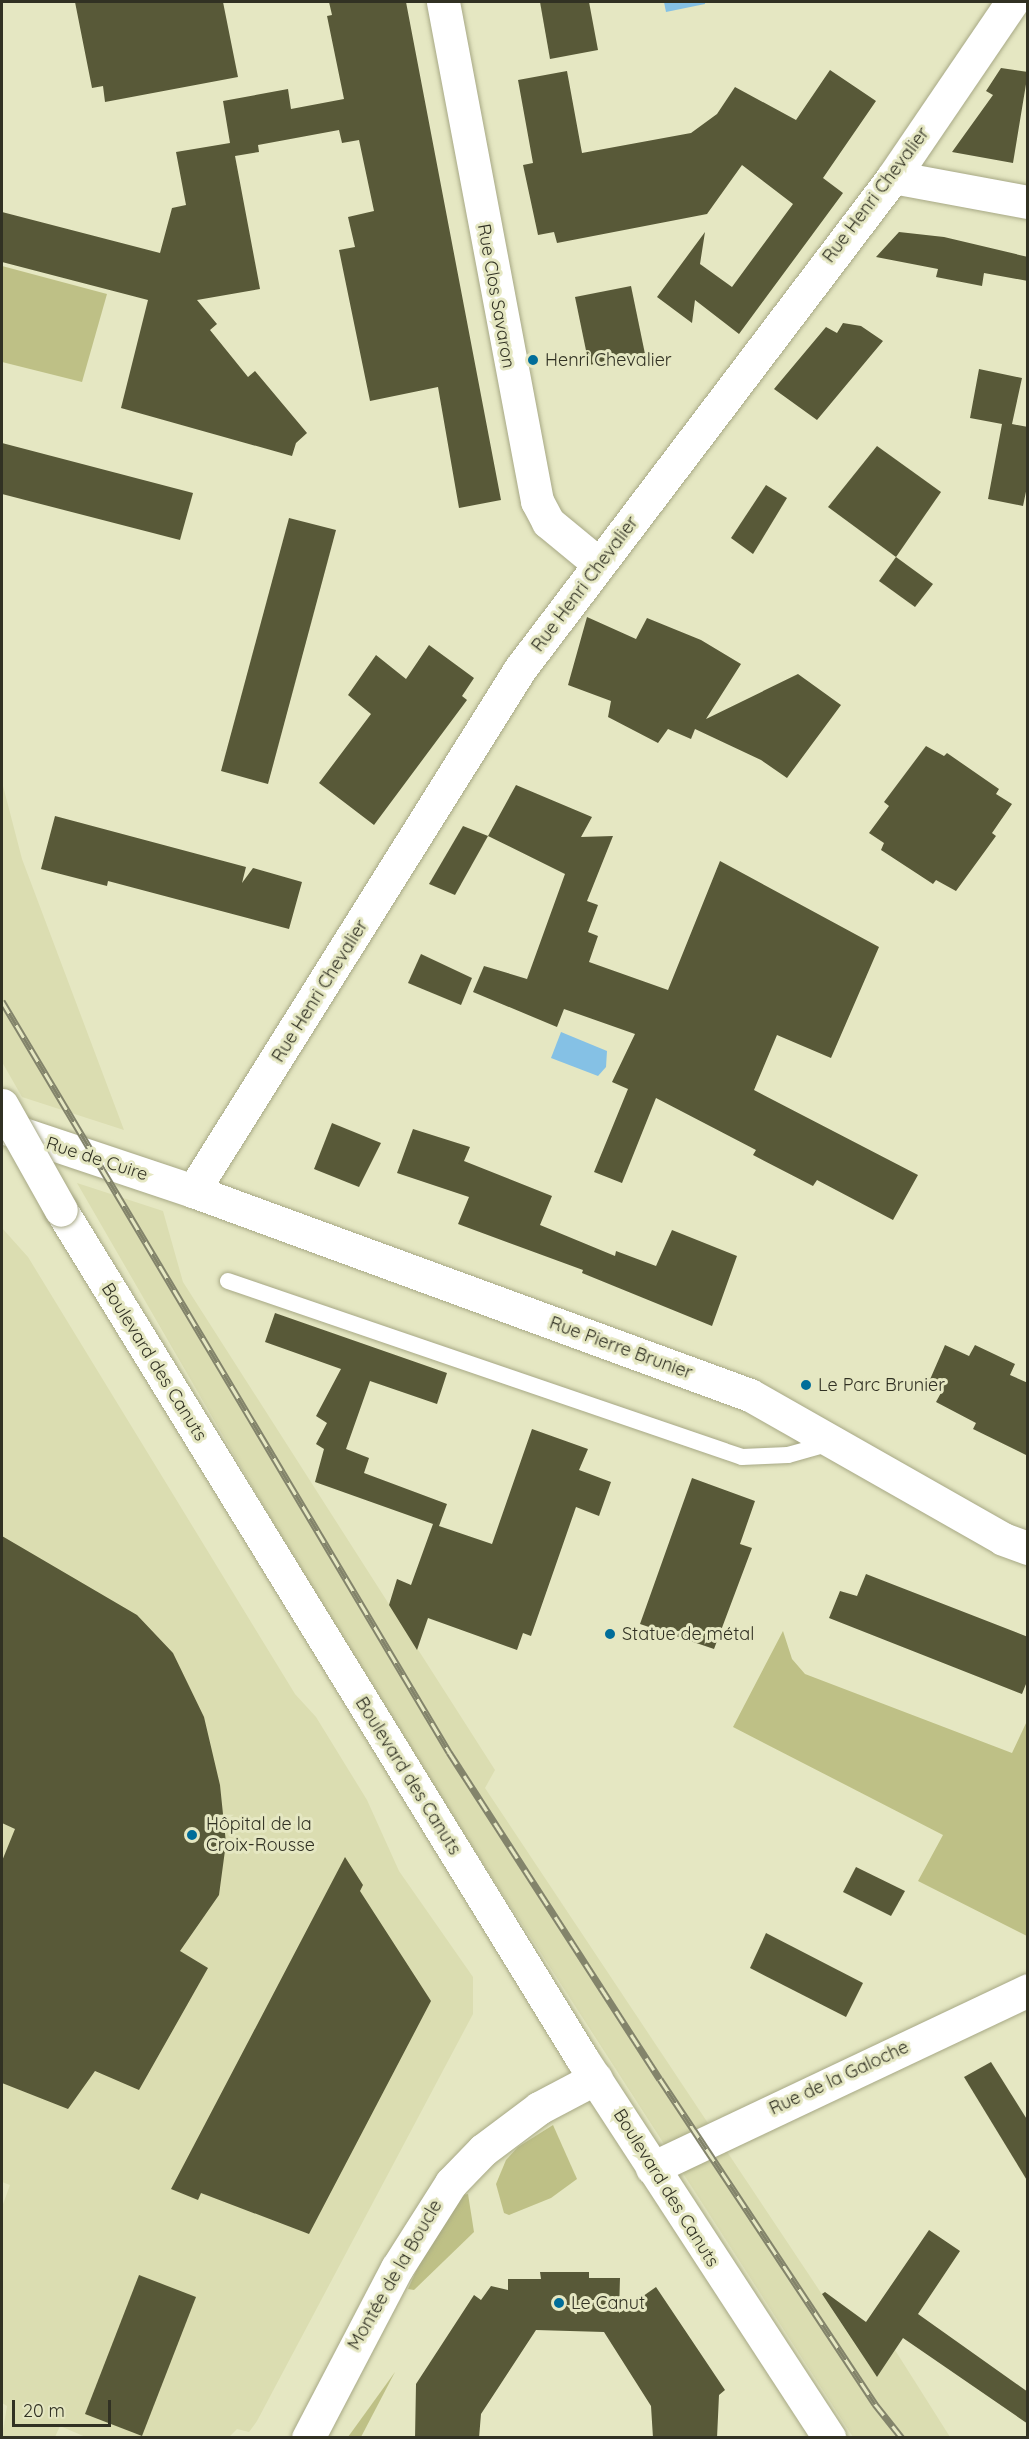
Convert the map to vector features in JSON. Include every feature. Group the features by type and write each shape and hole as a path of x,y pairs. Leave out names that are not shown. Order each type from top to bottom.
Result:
{"street":[{"name":"Rue Clos Savaron","path":"443,2 537,501 548,522 599,564"},
{"name":"Rue Henri Chevalier","path":"193,1191 520,669 893,177 1012,2"},
{"path":"893,177 1028,202"},
{"name":"Boulevard des Canuts","path":"2,1105 61,1210 596,2078 652,2168 829,2438"},
{"name":"Rue de Cuire","path":"2,1127 193,1191"},
{"name":"Rue Pierre Brunier","path":"193,1191 750,1395 1003,1539 1028,1548"},
{"name":"Rue de la Galoche","path":"652,2168 1028,1990"},
{"name":"Montée de la Boucle","path":"308,2438 340,2369 432,2207 451,2183 483,2150 539,2108 596,2078"},
{"name":"Montée de la Boucle","path":"292,2438 340,2369"}],"lane":[{"path":"228,1281 742,1457 780,1456 833,1442"}],"shaded area":[{"path":"2,266 107,294 82,382 2,362"},
{"path":"2,782 22,859 124,1130 22,1097 2,1062"},
{"path":"77,1183 163,1211 183,1282 495,1770 485,1788 877,2377 895,2350 950,2437 853,2437 359,1671"},
{"name":"Hôpital de la Croix-Rousse","path":"2,1228 28,1257 295,1694 316,1717 367,1800 399,1871 473,1977 473,2014 257,2421 249,2432 237,2429 228,2438 88,2438 60,2426 55,2437 2,2437 7,2406 2,2403 2,2207 10,2185 2,2182"},
{"path":"783,1631 792,1659 805,1674 1012,1753 1027,1721 1027,1936 918,1881 943,1835 733,1727"},
{"path":"553,2125 577,2179 551,2198 509,2215 504,2213 496,2184 506,2160 518,2147"},
{"path":"468,2194 474,2232 414,2290 408,2289 427,2247 463,2195"},
{"path":"395,2372 361,2437 348,2437"}],"water":[{"path":"664,2 705,2 705,4 666,12"},
{"path":"561,1032 607,1051 606,1067 598,1076 551,1058"}],"building":[{"path":"75,2 223,2 238,77 105,102 103,86 92,88"},
{"path":"329,2 406,2 501,500 459,508 438,387 370,401 339,250 355,247 348,217 374,211 359,140 342,143 339,130 258,145 259,152 235,156 260,289 197,300 217,324 210,330 248,377 255,371 307,433 296,443 292,456 121,408 148,300 2,262 2,212 160,253 172,208 186,205 176,152 230,143 223,101 288,89 291,109 344,99 327,16 332,15"},
{"path":"540,2 589,2 598,50 550,59"},
{"path":"1001,68 1028,72 1013,163 952,152 993,95 986,91"},
{"path":"830,70 876,101 823,178 843,193 739,334 695,300 692,323 657,297 705,232 700,264 732,287 793,204 742,165 707,214 557,243 554,232 538,235 523,165 533,163 518,80 567,71 582,153 691,133 717,114 735,87 796,120"},
{"path":"899,232 944,237 1028,257 1028,281 984,273 982,286 936,277 938,269 876,257"},
{"path":"631,286 645,354 589,365 575,297"},
{"path":"843,323 861,326 883,341 817,420 774,389 826,327 837,333"},
{"path":"979,369 1022,378 1012,424 1028,427 1028,482 1023,506 988,499 1002,424 970,418"},
{"path":"2,443 193,493 180,540 2,494"},
{"path":"877,446 941,492 896,557 828,507"},
{"path":"766,485 787,498 753,554 731,538"},
{"path":"289,518 336,530 268,784 221,771"},
{"path":"896,557 933,584 915,607 879,581"},
{"path":"587,617 636,639 647,618 701,640 741,664 706,719 798,674 841,705 787,778 761,760 695,729 691,739 668,729 658,743 608,717 611,701 568,685"},
{"path":"429,645 474,678 462,696 467,700 374,825 319,783 371,714 348,695 376,655 406,679"},
{"path":"926,746 944,756 947,753 999,789 996,794 1012,804 992,833 996,836 956,891 936,880 933,884 881,850 884,843 869,833 889,806 884,802"},
{"path":"516,785 592,817 581,837 613,836 587,901 598,905 588,932 598,936 589,962 668,990 720,861 879,947 831,1058 777,1035 754,1090 918,1175 893,1220 817,1180 813,1186 753,1155 756,1150 656,1098 622,1183 594,1172 628,1089 612,1082 635,1034 564,1009 557,1027 473,992 484,966 527,979 565,874 488,836"},
{"path":"55,816 246,867 242,883 253,868 302,882 289,929 108,881 107,886 41,869"},
{"path":"463,826 488,836 455,895 429,884"},
{"path":"421,954 472,978 461,1005 408,983"},
{"path":"332,1123 381,1143 359,1187 314,1169"},
{"path":"413,1129 470,1147 464,1161 552,1196 540,1225 615,1256 616,1251 656,1266 672,1230 737,1256 712,1326 582,1273 583,1270 458,1224 469,1197 397,1173"},
{"path":"275,1313 447,1373 437,1404 370,1381 346,1449 369,1458 364,1473 447,1504 439,1526 492,1544 532,1429 588,1449 579,1470 611,1482 599,1516 576,1507 531,1636 523,1633 517,1650 428,1618 417,1650 389,1605 397,1579 411,1585 433,1524 315,1482 324,1449 316,1444 327,1423 316,1416 341,1369 265,1342"},
{"path":"945,1345 969,1356 975,1345 1015,1364 1010,1375 1028,1383 1028,1456 973,1429 976,1423 936,1402 942,1391 928,1384"},
{"path":"692,1478 755,1501 740,1544 752,1548 714,1649 640,1624"},
{"path":"2,1536 137,1615 173,1653 204,1717 220,1785 226,1843 219,1895 180,1951 208,1968 139,2090 95,2071 68,2109 2,2083 2,1861 15,1829 2,1823"},
{"path":"866,1574 1028,1637 1028,1679 1022,1694 829,1618 840,1591 857,1596"},
{"path":"345,1857 363,1885 360,1891 431,2001 309,2234 201,2193 198,2200 171,2189"},
{"path":"856,1867 905,1891 891,1916 843,1892"},
{"path":"766,1933 863,1983 846,2017 750,1968"},
{"path":"991,2062 1028,2121 1028,2182 964,2077"},
{"path":"929,2230 960,2251 918,2314 1028,2392 1028,2424 903,2338 877,2377 822,2294 825,2292 866,2322"},
{"path":"540,2272 589,2272 589,2278 620,2278 619,2313 656,2287 725,2390 719,2395 717,2438 653,2438 651,2406 604,2332 536,2330 481,2414 479,2438 415,2438 416,2384 474,2295 481,2300 491,2286 508,2290 508,2279 541,2279"},
{"path":"139,2275 196,2297 142,2436 85,2414"}],"railway":[{"path":"2,1001 449,1752 660,2079 875,2404 902,2438"}],"place":[{"name":"Henri Chevalier","path":"533,360"},
{"name":"Le Parc Brunier","path":"806,1385"},
{"name":"Statue de métal","path":"610,1634"},
{"name":"Hôpital de la Croix-Rousse","path":"192,1835"},
{"name":"Le Canut","path":"559,2303"}]}
